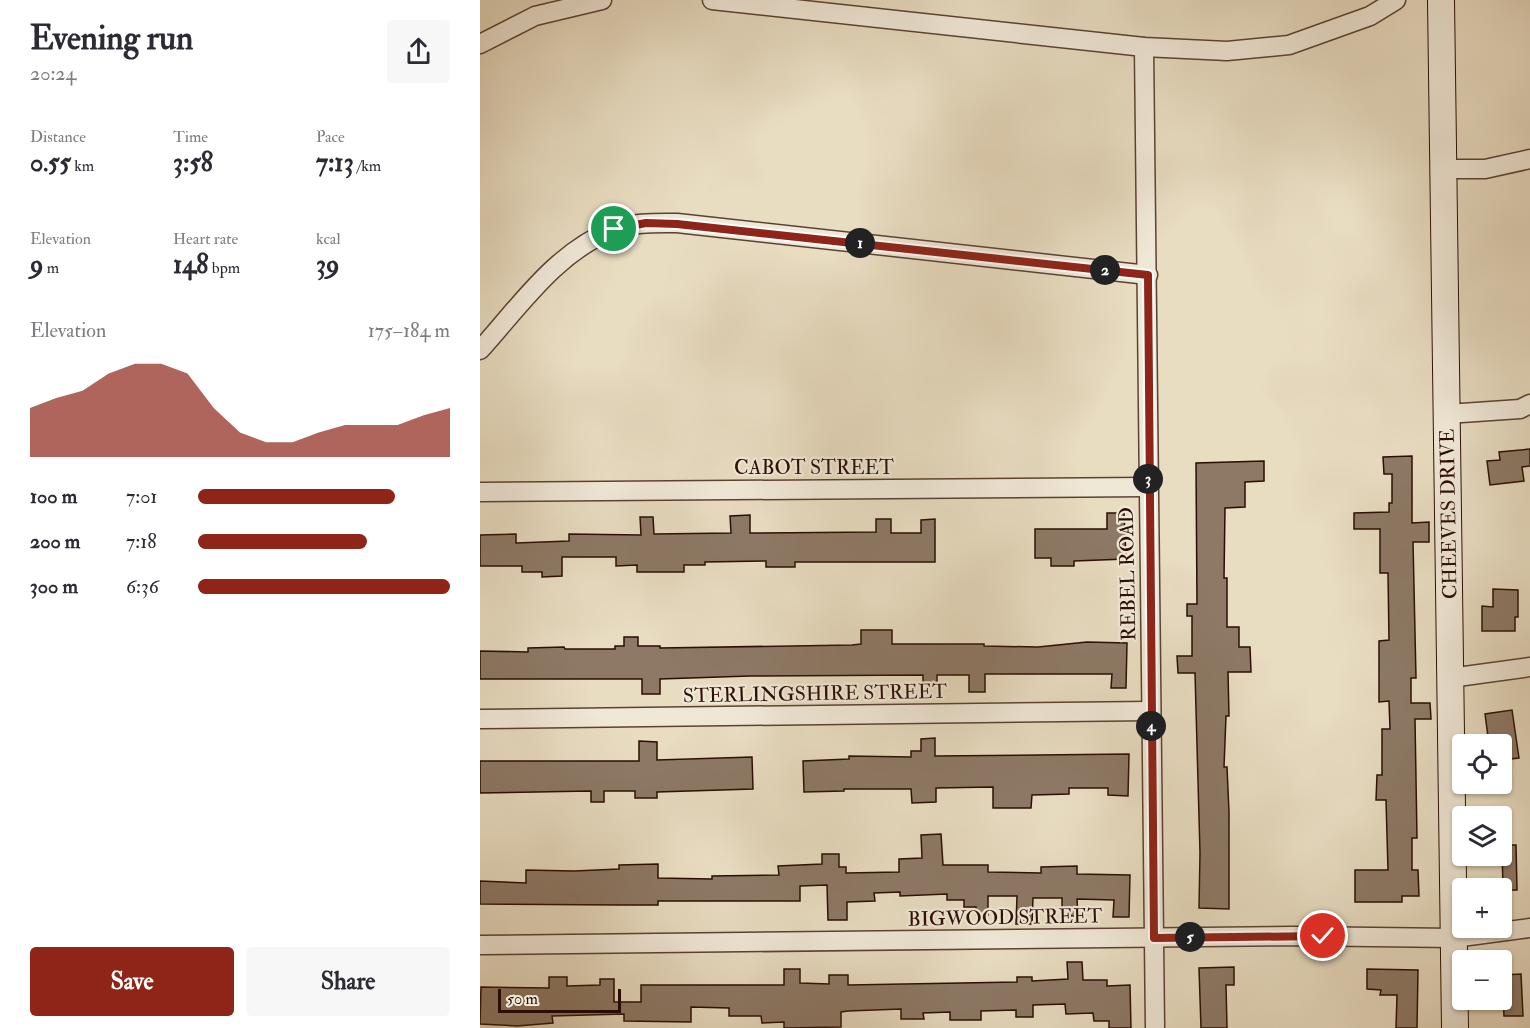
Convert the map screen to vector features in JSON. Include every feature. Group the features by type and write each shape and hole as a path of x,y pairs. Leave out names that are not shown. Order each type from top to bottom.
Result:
{"street":[{"path":"480,44 535,16 602,0"},
{"path":"712,0 1144,47 1227,51 1289,45 1370,16 1396,0"},
{"name":"CHEEVES DRIVE","path":"1441,0 1453,878"},
{"name":"REBEL ROAD","path":"1144,47 1155,1028"},
{"path":"1443,169 1485,169 1530,159"},
{"path":"480,350 563,259 586,243 614,229 646,223 689,225 1148,275"},
{"path":"1447,414 1520,409 1530,404"},
{"name":"CABOT STREET","path":"480,492 1148,487"},
{"path":"1450,678 1530,667"},
{"name":"STERLINGSHIRE STREET","path":"480,719 1151,711"},
{"name":"BIGWOOD STREET","path":"1512,930 1530,928"},
{"name":"BIGWOOD STREET","path":"480,945 1154,938 1452,938"},
{"name":"CHEEVES DRIVE","path":"1454,938 1455,1028"}],"building":[{"path":"1530,449 1530,466 1522,467 1524,481 1490,485 1487,461 1500,460 1499,452"},
{"path":"1412,456 1412,523 1429,522 1429,542 1413,542 1416,678 1411,678 1411,703 1430,703 1431,719 1415,719 1417,838 1412,838 1412,870 1418,870 1419,896 1402,896 1402,902 1355,902 1355,870 1388,870 1386,800 1376,800 1377,775 1382,775 1382,729 1390,729 1389,701 1379,702 1379,641 1389,640 1388,573 1380,573 1380,529 1354,529 1354,513 1389,512 1389,503 1392,503 1392,474 1384,474 1383,457"},
{"path":"1264,461 1264,481 1245,482 1245,507 1225,508 1224,578 1227,578 1227,627 1239,627 1239,647 1250,647 1251,672 1228,672 1229,716 1226,716 1224,767 1227,767 1229,812 1229,909 1199,908 1200,853 1195,673 1178,673 1177,656 1192,656 1192,616 1187,616 1187,604 1197,604 1196,463"},
{"path":"1107,513 1124,513 1126,559 1074,561 1074,566 1051,566 1051,558 1035,558 1035,529 1107,529"},
{"path":"750,515 750,533 876,532 876,519 891,519 891,533 921,533 921,520 935,519 935,562 795,562 795,567 766,567 766,561 705,562 705,565 684,565 684,572 637,572 637,565 616,566 616,557 562,557 562,576 542,577 542,572 522,572 522,566 480,566 480,535 516,534 516,543 569,541 569,534 641,535 640,517 653,517 654,534 731,533 730,516"},
{"path":"1493,589 1518,590 1518,617 1515,617 1515,631 1482,631 1482,606 1493,607"},
{"path":"861,630 892,630 892,644 984,644 984,646 1038,647 1087,642 1127,643 1126,688 1111,688 1112,674 985,674 985,692 969,692 969,675 937,675 937,686 923,687 923,675 660,679 660,694 642,694 642,679 480,679 480,651 528,652 528,648 564,647 565,649 615,649 615,646 624,646 624,637 638,637 638,646 660,646 660,648 852,645 861,644"},
{"path":"1512,710 1519,758 1512,759 1512,734 1488,734 1485,714"},
{"path":"935,738 935,756 1129,754 1128,796 1108,795 1108,788 1069,788 1069,794 1032,795 1031,808 993,808 993,787 936,788 936,802 912,803 911,789 844,789 844,791 804,792 803,761 849,759 849,756 911,757 911,751 921,751 921,739"},
{"path":"639,741 657,742 657,760 752,757 753,789 657,792 657,798 635,798 635,791 604,791 604,802 591,802 591,791 480,793 480,761 639,761"},
{"path":"941,834 943,865 988,865 988,872 1041,873 1041,867 1077,866 1077,874 1130,875 1129,917 1113,917 1114,900 1077,899 1078,916 1062,916 1062,898 1033,898 1032,924 1016,924 1017,896 988,896 988,915 976,915 976,907 964,907 964,900 947,900 947,894 900,896 900,892 874,893 875,901 847,902 847,920 828,920 827,885 800,886 800,901 658,901 658,905 480,904 480,881 526,883 526,870 619,869 619,865 658,864 658,878 712,879 712,876 779,875 778,866 822,864 822,854 839,854 839,867 846,867 846,873 899,872 899,859 922,858 921,835"},
{"path":"1512,845 1516,845 1517,890 1512,890 1512,878 1503,878 1502,866 1512,866"},
{"path":"1067,962 1082,962 1083,980 1107,980 1107,986 1130,985 1131,1028 1109,1028 1109,1021 1094,1021 1093,1013 1066,1014 1065,1004 1033,1005 1033,1017 1016,1017 1016,1010 981,1011 981,1020 950,1020 950,1012 923,1013 924,1019 901,1019 901,1009 848,1011 841,1012 841,1027 784,1028 784,1022 762,1023 761,1016 729,1016 729,1008 691,1007 691,1022 624,1021 624,1014 552,1016 553,1023 517,1026 480,1024 481,987 549,988 549,977 567,977 567,986 600,985 600,979 614,979 614,1002 641,1002 641,985 784,985 784,969 800,969 800,983 829,984 829,975 848,975 848,985 1017,982 1017,977 1032,977 1032,981 1068,979"},
{"path":"1234,967 1234,985 1226,985 1227,1028 1201,1028 1199,968"},
{"path":"1367,969 1418,970 1417,1028 1396,1028 1397,995 1380,995 1381,990 1367,989"},
{"path":"1512,974 1521,974 1523,1016 1504,1016 1504,1010 1512,1010"}],"route":[{"path":"614,229 646,223 677,224 1148,275 1148,487 1154,938 1323,936"}]}
